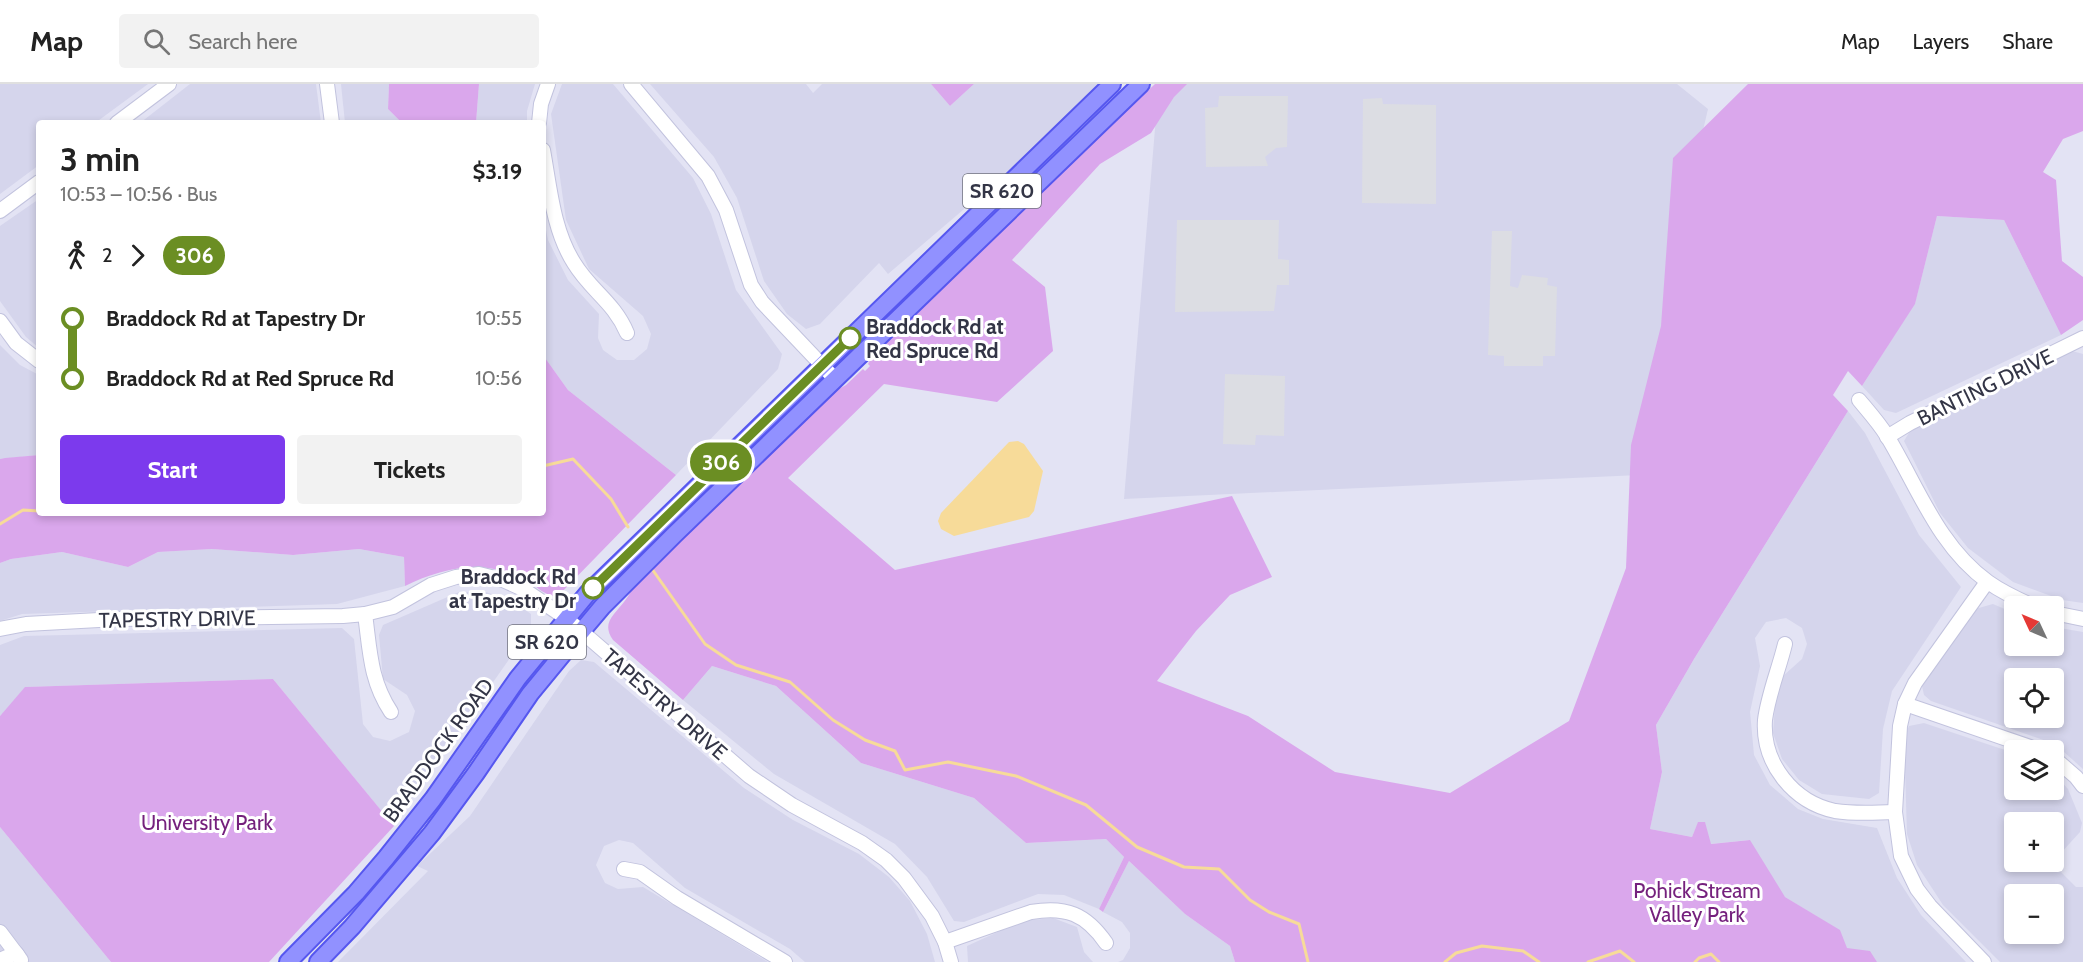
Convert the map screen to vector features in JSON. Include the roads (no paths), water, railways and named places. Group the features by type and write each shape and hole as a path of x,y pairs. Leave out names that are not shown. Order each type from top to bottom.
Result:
{"main road":[{"name":"BRADDOCK ROAD","path":"288,962 356,893 386,858 433,799 518,678 587,594 1112,84"},
{"name":"BRADDOCK ROAD","path":"318,962 352,927 432,833 530,694 581,632 643,566 1141,84"}],"street":[{"path":"121,120 169,84"},
{"path":"327,84 332,120"},
{"path":"539,120 541,104 548,84"},
{"path":"632,84 708,176 726,210 751,285 762,302 835,379"},
{"path":"546,166 557,224 564,245 583,277 613,308 627,333"},
{"path":"0,211 36,184"},
{"path":"0,321 16,343 36,359"},
{"name":"BANTING DRIVE","path":"1887,437 1910,423 2083,338"},
{"path":"1859,400 1887,437 1940,533 1987,582 2011,596"},
{"name":"TAPESTRY DRIVE","path":"0,629 26,624 117,619 314,617 365,614 393,607 431,585 456,577 479,574 503,580 523,589 566,618 748,776 792,805 862,843 886,860 918,895 932,916 945,942 951,962"},
{"path":"1984,962 1930,906 1917,889 1901,855 1894,812 1900,726 1905,704 1915,683 1987,582"},
{"path":"365,614 374,676 380,695 391,712"},
{"path":"2064,615 2083,619"},
{"path":"1785,644 1767,708 1765,728 1769,753 1781,776 1793,790 1821,807 1848,812 1894,812"},
{"path":"1905,704 2010,740"},
{"path":"2064,766 2083,786"},
{"path":"624,869 640,872 677,898 785,962"},
{"path":"945,942 1031,912 1043,910 1067,912 1082,918 1095,928 1106,943"},
{"path":"0,932 19,957 0,960"}],"waterway":[{"path":"546,465 573,459 611,499 628,527"},
{"path":"0,524 23,510 36,511"},
{"path":"652,569 705,644 736,665 790,682 833,720 865,740 895,751 905,770 948,762 1016,776 1086,805 1137,847 1184,867 1219,869 1250,900 1269,912 1299,924 1308,962"},
{"path":"1445,962 1456,953 1482,946 1523,951 1539,962"},
{"path":"1588,962 1620,951 1634,962"},
{"path":"1695,962 1711,954 1719,962"}],"place":[{"name":"Braddock Rd at Red Spruce Rd","path":"850,338"},
{"name":"Braddock Rd at Tapestry Dr","path":"593,588"}],"park label":[{"name":"University Park","path":"207,822"},
{"name":"Pohick Stream Valley Park","path":"1697,902"}]}
